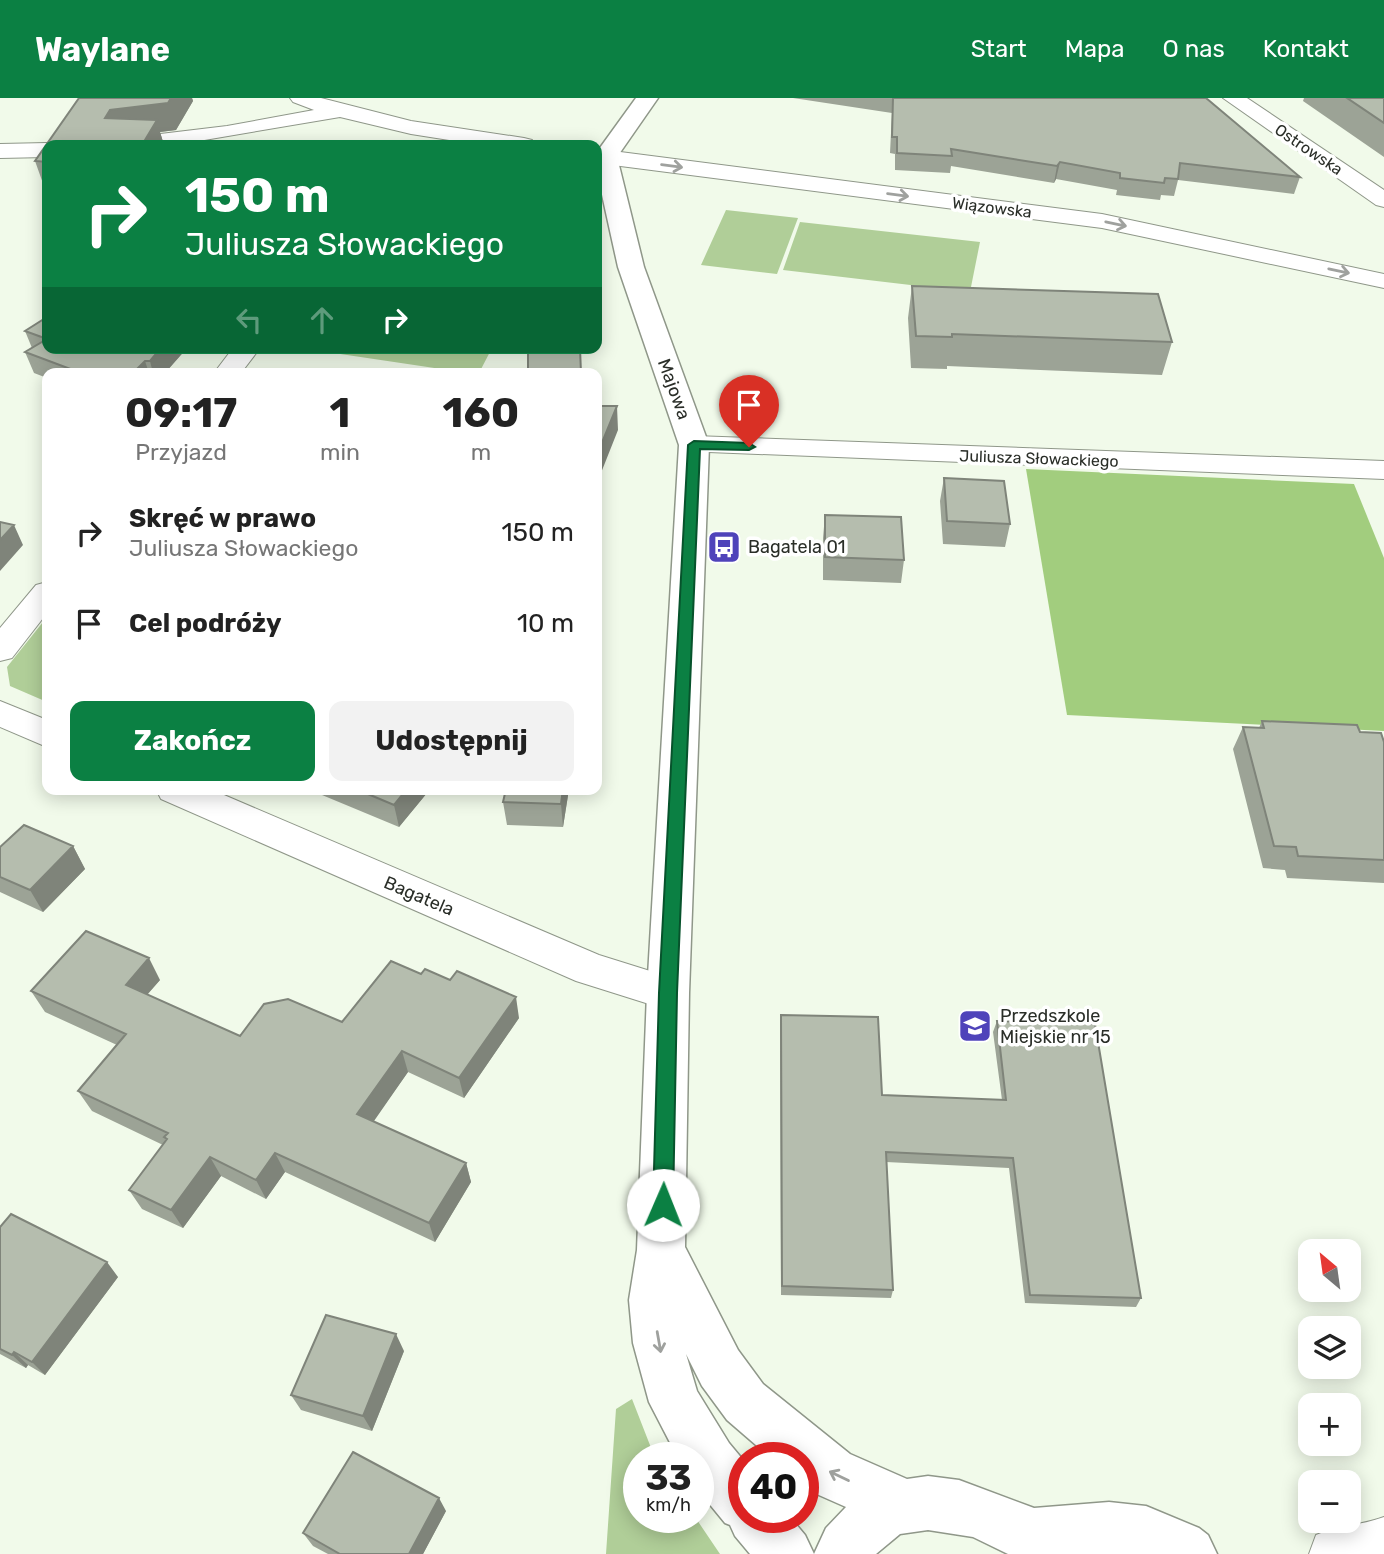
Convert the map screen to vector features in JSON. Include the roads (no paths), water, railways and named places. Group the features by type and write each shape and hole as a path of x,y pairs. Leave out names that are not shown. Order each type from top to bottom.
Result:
{"street":[{"path":"300,98 420,138 450,140"},
{"path":"602,156 648,98"},
{"name":"Ostrowska","path":"1233,98 1384,200"},
{"path":"165,140 226,132 337,111"},
{"path":"2,153 42,150"},
{"name":"Wiązowska","path":"602,157 1102,221 1384,281"},
{"name":"Majowa","path":"602,161 631,267 694,445 668,993 662,1228 654,1300 658,1343 675,1402 710,1462 728,1484"},
{"path":"231,368 242,354"},
{"name":"Juliusza Słowackiego","path":"694,445 1384,470"},
{"path":"0,649 42,598"},
{"path":"0,713 42,732"},
{"name":"Bagatela","path":"188,795 590,969 668,993"},
{"path":"662,1228 720,1368 746,1402 831,1473 902,1504 943,1503 978,1512 1009,1529 1036,1535 1102,1530 1145,1533 1193,1553"},
{"path":"842,1554 845,1547 870,1520 902,1504"},
{"path":"768,1533 786,1554"},
{"path":"1335,1554 1367,1549 1384,1543"}],"place":[{"name":"Bagatela 01","path":"724,547"},
{"name":"Przedszkole Miejskie nr 15","path":"975,1026"}]}
